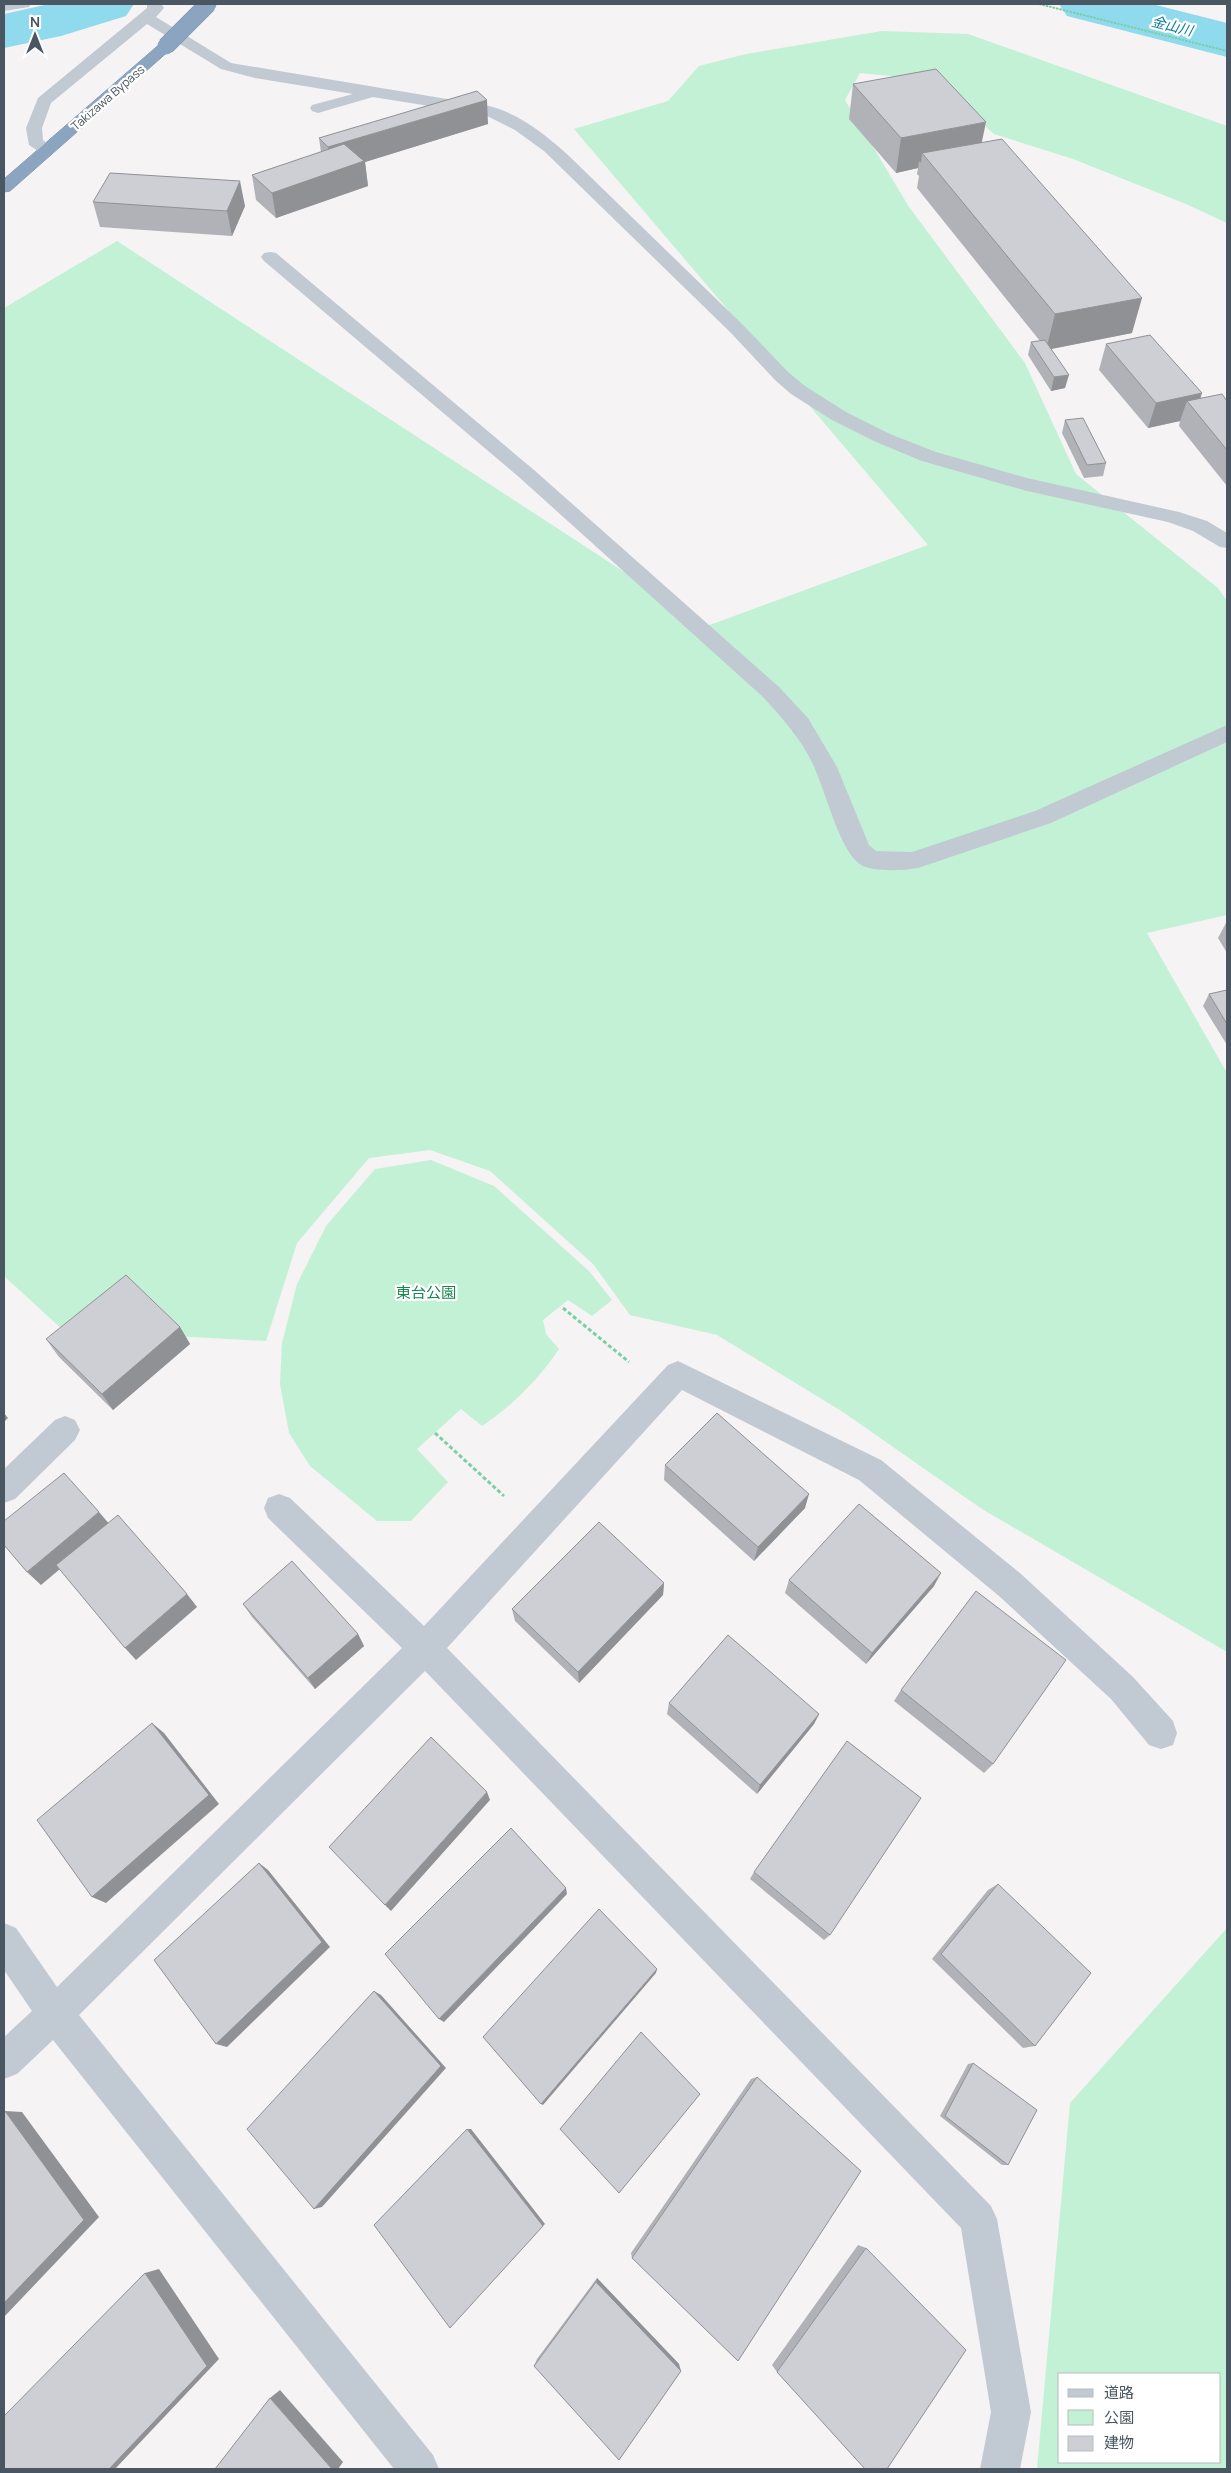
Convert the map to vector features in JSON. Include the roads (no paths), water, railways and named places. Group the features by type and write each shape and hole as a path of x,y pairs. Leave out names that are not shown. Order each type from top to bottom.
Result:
{"highway":[{"name":"Takizawa Bypass","path":"4,187 166,46 208,4"}],"street":[{"path":"4,7 24,4"},
{"path":"47,150 35,142 34,128 44,101 148,10 226,66 255,73 489,111 510,118 532,133 576,171 797,389 852,423 913,450 980,471 1172,517 1200,526 1227,542"},
{"path":"318,108 378,92"},
{"path":"270,257 526,474 771,692 800,724 826,768 859,850 870,860 913,861 1043,817 1227,733"},
{"path":"4,2061 55,2014 425,1648 678,1374 870,1470 1010,1585 1122,1688 1161,1733"},
{"path":"4,1489 65,1430"},
{"path":"278,1508 425,1648 978,2219 1012,2412 1000,2469"},
{"path":"4,1940 55,2014 419,2469"}],"waterway":[{"name":"金山川","path":"4,31 41,24 106,4"},
{"name":"金山川","path":"1087,4 1227,40"}],"park label":[{"name":"東台公園","path":"426,1293"}]}
